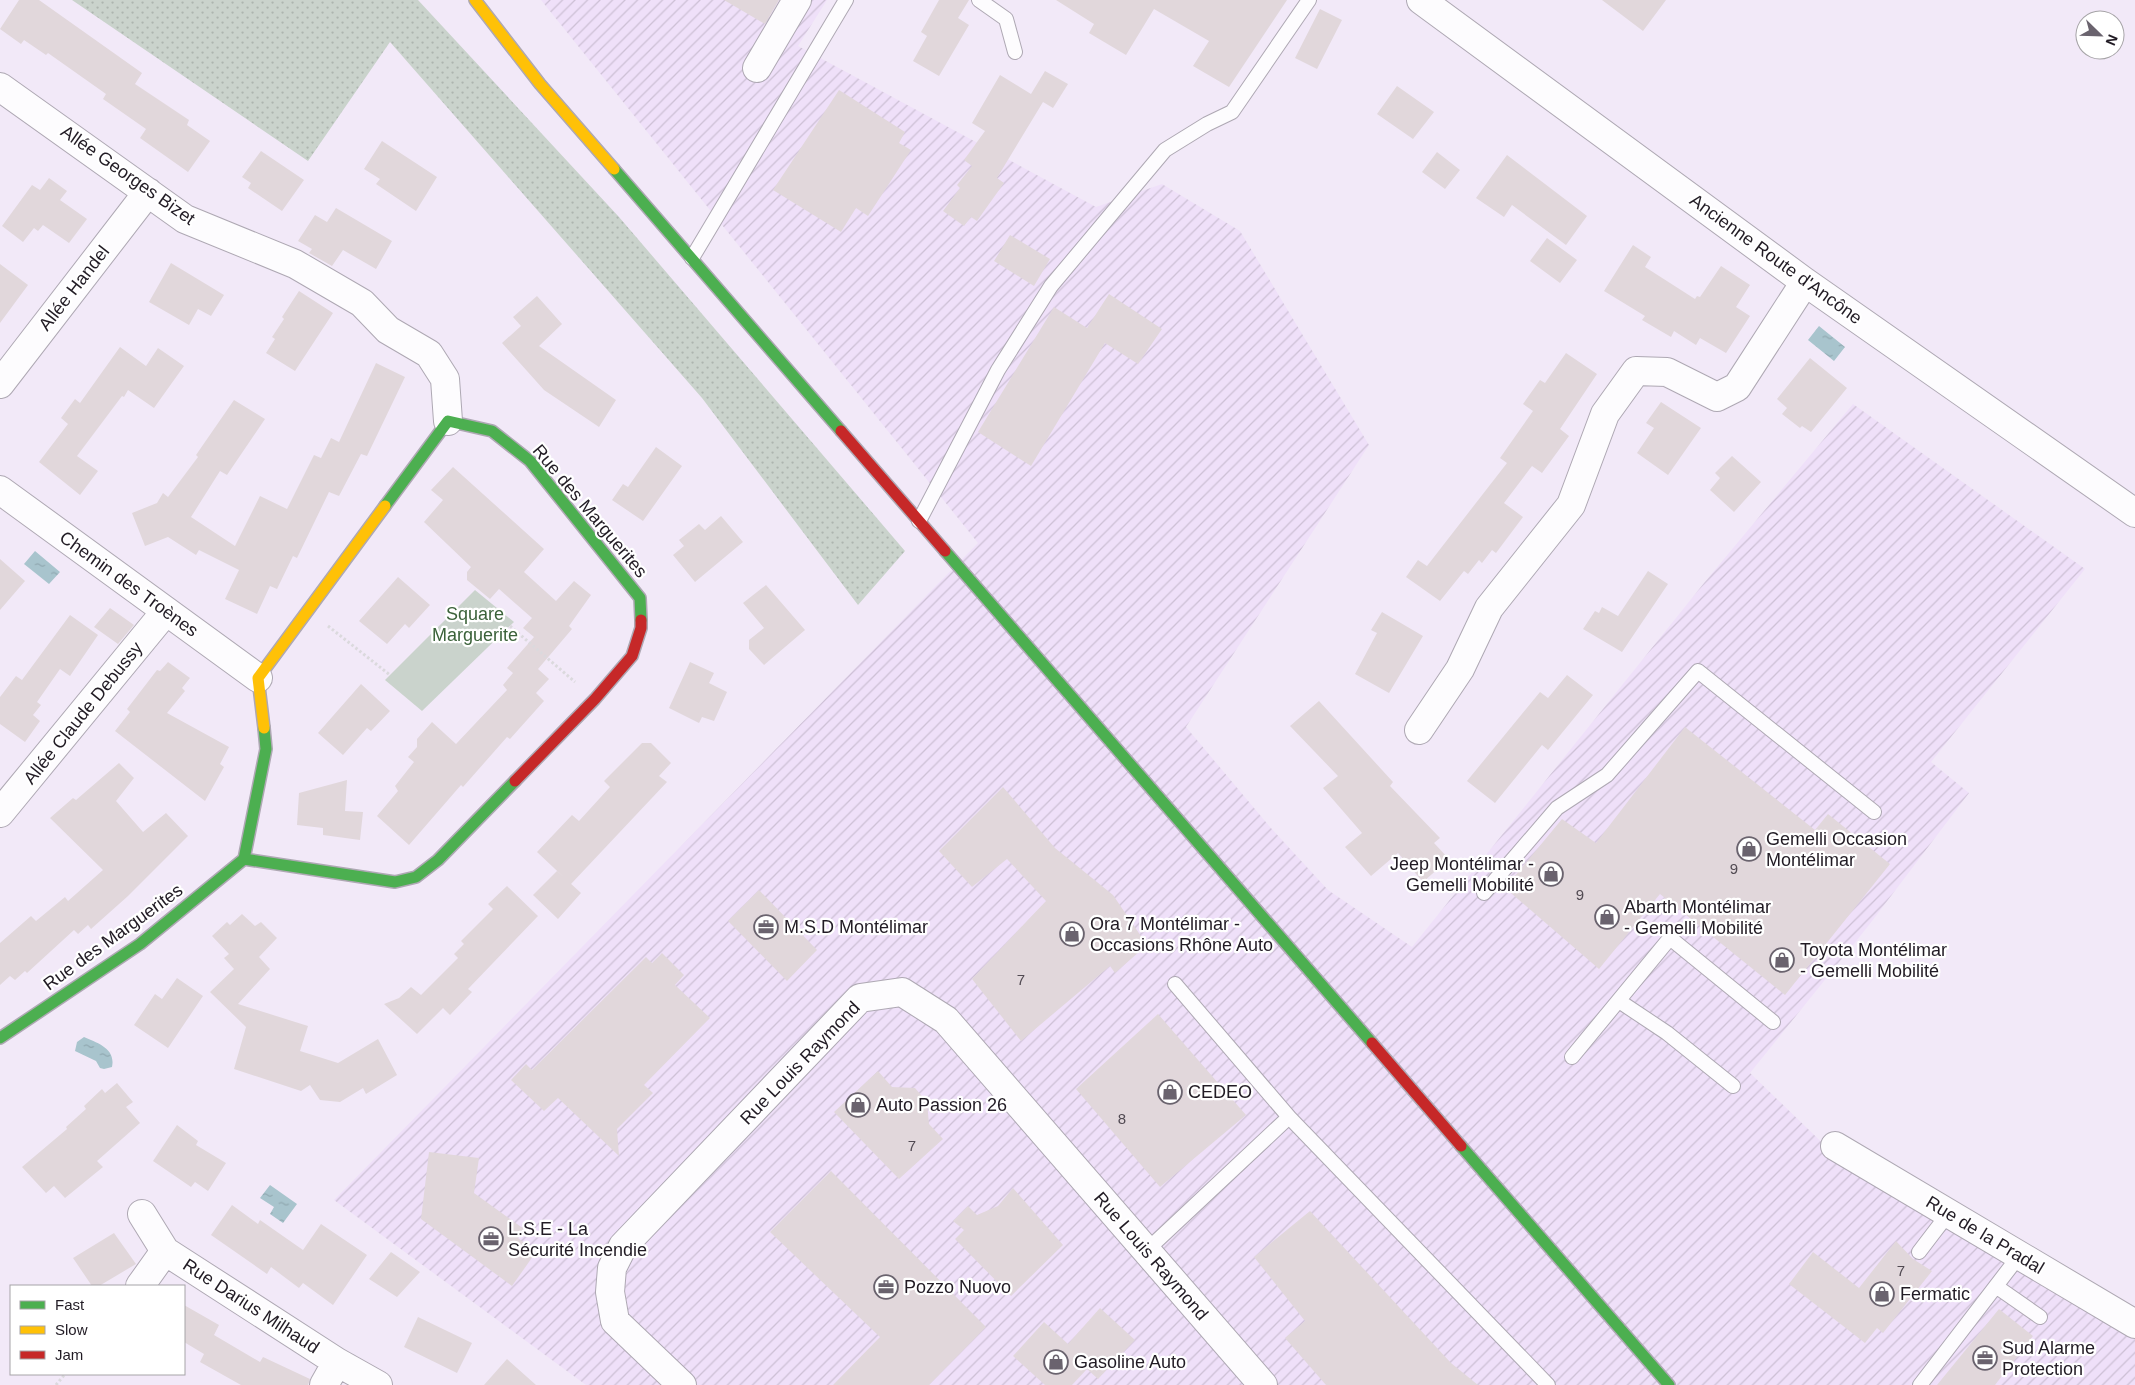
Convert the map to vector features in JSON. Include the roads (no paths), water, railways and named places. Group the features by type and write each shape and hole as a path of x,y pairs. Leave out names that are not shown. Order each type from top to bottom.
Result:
{"main road":[{"path":"475,0 540,84"},
{"path":"465,7 540,84 1669,1385"},
{"path":"244,859 266,749 258,678 448,422"},
{"name":"Rue des Marguerites","path":"0,1038 140,944 244,859 396,882 416,877 438,860 595,699 632,656 641,628 640,598 530,461 492,431 448,422"}],"street":[{"path":"757,68 797,0"},
{"name":"Ancienne Route d'Ancône","path":"1421,0 1805,282 2135,513"},
{"name":"Allée Georges Bizet","path":"0,87 185,219 296,264 362,303 388,330 429,354 444,379 448,422"},
{"name":"Allée Handel","path":"0,384 148,192"},
{"path":"1419,730 1460,669 1489,608 1571,505 1605,414 1636,371 1667,372 1717,397 1736,387 1805,282"},
{"name":"Chemin des Troènes","path":"0,490 258,678"},
{"name":"Allée Claude Debussy","path":"0,814 166,611"},
{"name":"Rue Louis Raymond","path":"682,1385 615,1321 610,1292 612,1268 623,1246 860,998 902,992 946,1020 1263,1385"},
{"name":"Rue de la Pradal","path":"1835,1146 2135,1324"},
{"name":"Rue Darius Milhaud","path":"142,1214 165,1251 331,1374 378,1385"},
{"name":"Rue Darius Milhaud","path":"141,1285 165,1251"}],"lane":[{"path":"692,258 846,0"},
{"path":"979,0 1006,19 1015,52"},
{"path":"919,521 998,370 1051,286 1165,150 1207,124 1232,112 1309,0"},
{"path":"1484,893 1557,808 1607,775 1698,670 1874,812"},
{"path":"1572,1057 1670,938 1773,1022"},
{"path":"1175,984 1289,1117 1548,1385"},
{"path":"1619,1001 1667,1033 1733,1086"},
{"path":"1146,1251 1289,1117"},
{"path":"1919,1252 1948,1214"},
{"path":"1920,1385 2020,1256"},
{"path":"1997,1287 2040,1318"}],"water":[{"path":"1819,326 1845,347 1834,361 1808,340"},
{"path":"35,551 60,572 49,584 24,564"},
{"path":"84,1037 100,1044 108,1051 111,1055 112,1067 100,1068 96,1061 75,1051 77,1042"},
{"path":"270,1185 297,1204 283,1223 270,1214 274,1207 260,1198"}],"place":[{"name":"Gemelli Occasion Montélimar","path":"1749,849"},
{"name":"Jeep Montélimar - Gemelli Mobilité","path":"1551,874"},
{"name":"Abarth Montélimar - Gemelli Mobilité","path":"1607,917"},
{"name":"M.S.D Montélimar","path":"766,927"},
{"name":"Ora 7 Montélimar - Occasions Rhône Auto","path":"1072,934"},
{"name":"Toyota Montélimar - Gemelli Mobilité","path":"1782,960"},
{"name":"CEDEO","path":"1170,1092"},
{"name":"Auto Passion 26","path":"858,1105"},
{"name":"L.S.E - La Sécurité Incendie","path":"491,1239"},
{"name":"Pozzo Nuovo","path":"886,1287"},
{"name":"Fermatic","path":"1882,1294"},
{"name":"Sud Alarme Protection","path":"1985,1358"},
{"name":"Gasoline Auto","path":"1056,1362"}],"park label":[{"name":"Square Marguerite","path":"475,624"}]}
